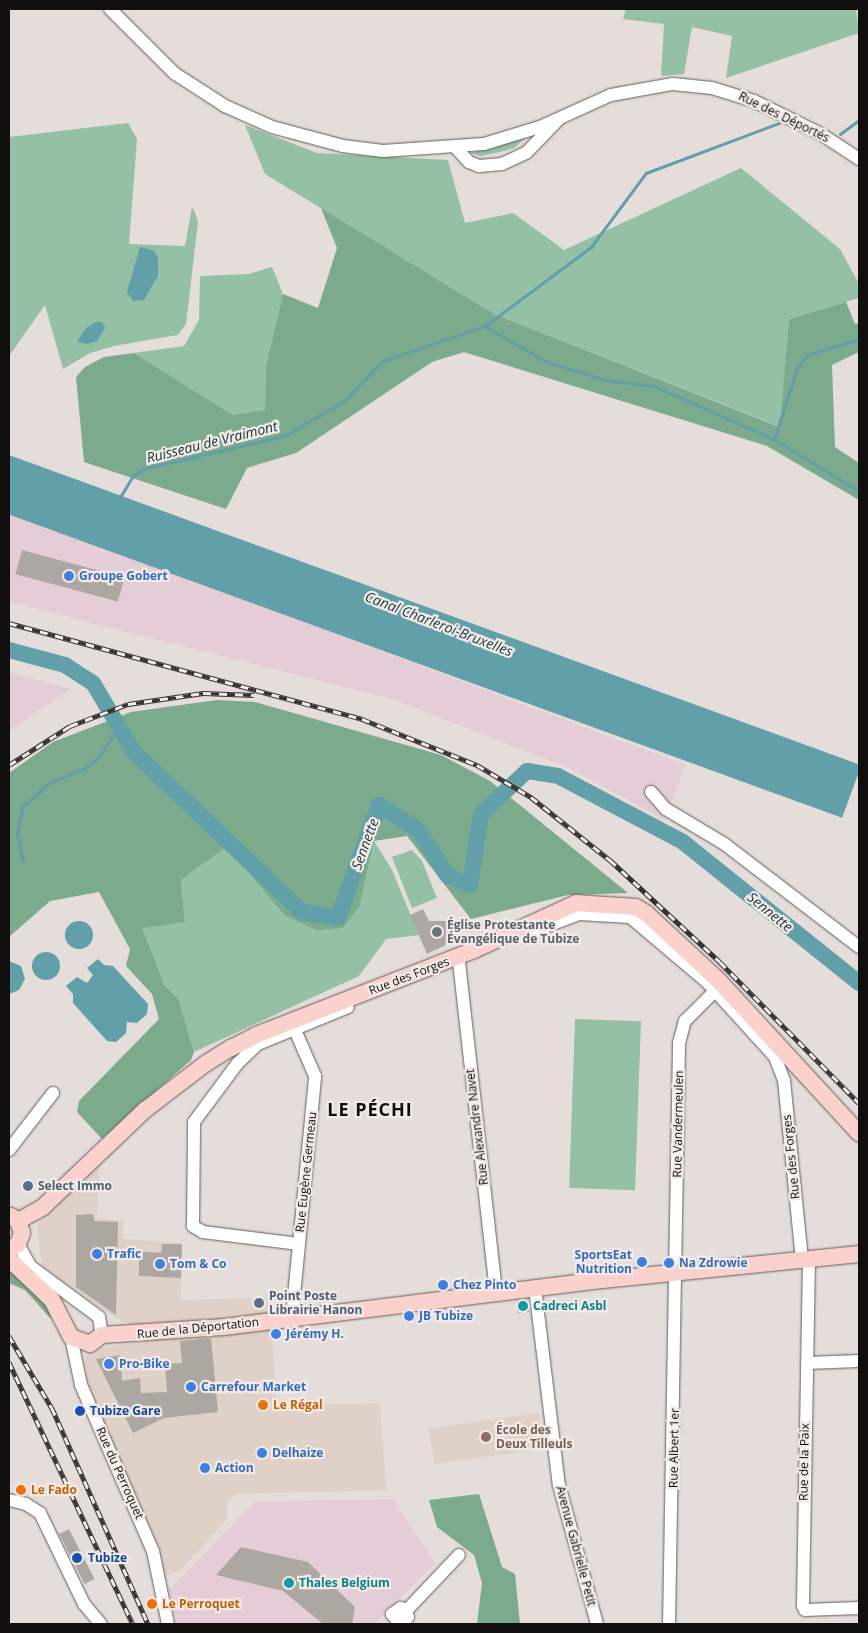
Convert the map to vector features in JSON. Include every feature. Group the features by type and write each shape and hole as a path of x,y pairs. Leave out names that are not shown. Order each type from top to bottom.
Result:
{"main road":[{"name":"Rue des Forges","path":"13,1218 43,1207 145,1110 205,1064 263,1036 474,950 576,903 636,907 686,949 859,1133"},
{"path":"13,1218 22,1233 14,1247"},
{"name":"Rue de la Déportation","path":"71,1337 96,1340 675,1272 859,1254"},
{"path":"9,1259 52,1300 71,1337"}],"street":[{"name":"Rue des Déportés","path":"110,9 174,73 225,106 272,128 316,141 384,151 454,147 512,136 560,118 611,95 646,86 673,84 712,88 754,102 814,130 859,159"},
{"name":"Rue des Déportés","path":"454,147 468,162 479,166 502,164 526,153 560,118"},
{"path":"651,792 666,809 723,843 859,947"},
{"name":"Rue des Forges","path":"299,1244 203,1232 192,1221 194,1122 237,1064 263,1036 295,1030 579,914 630,916 715,991 775,1057 784,1080 805,1259"},
{"name":"Rue Alexandre Navet","path":"459,962 496,1293"},
{"name":"Rue Vandermeulen","path":"675,1272 680,1037 685,1021 715,991"},
{"name":"Rue Eugène Germeau","path":"292,1318 315,1076 295,1030"},
{"path":"775,1057 792,1062"},
{"path":"9,1150 53,1093"},
{"path":"14,1247 30,1266 98,1317 96,1340 80,1353 77,1363"},
{"name":"Rue de la Paix","path":"805,1259 807,1362 803,1606 805,1610 859,1608"},
{"name":"Rue Albert 1er","path":"669,1624 675,1272"},
{"name":"Avenue Gabrielle Petit","path":"535,1288 559,1485 597,1624"},
{"name":"Rue du Perroquet","path":"71,1337 81,1385 153,1551 158,1584 168,1624"},
{"path":"807,1362 859,1361"},
{"path":"9,1500 26,1504 40,1513 84,1604 101,1624"},
{"path":"397,1624 394,1612 398,1608 406,1611 459,1555"}],"shaded area":[{"path":"10,512 686,765 664,820 569,768 392,699 9,602"},
{"path":"9,672 71,689 9,731"},
{"path":"99,1164 97,1218 123,1221 123,1239 182,1243 181,1300 272,1297 272,1313 134,1326 117,1319 42,1267 37,1224"},
{"path":"272,1330 276,1406 380,1403 386,1490 235,1494 227,1504 227,1519 181,1570 166,1576 88,1383 84,1363 87,1353 100,1348 163,1339"},
{"name":"École des Deux Tilleuls","path":"539,1413 544,1449 434,1464 429,1428"},
{"path":"393,1499 435,1563 375,1624 176,1624 169,1590 255,1502"}],"green space":[{"path":"626,9 856,9 859,33 726,78 732,36 692,27 684,74 661,76 664,24 623,19"},
{"path":"128,123 137,139 129,244 185,246 192,207 198,222 186,324 178,335 114,346 90,353 63,369 45,305 9,356 9,137"},
{"path":"245,125 317,153 448,160 465,223 513,213 564,250 741,168 840,249 859,284 859,298 789,319 781,427 494,314 265,174"},
{"path":"525,138 514,148 500,152 480,156 470,153"},
{"path":"321,208 494,314 780,427 789,319 846,302 855,324 859,323 859,352 832,365 835,447 859,463 859,500 767,446 464,352 432,362 296,453 247,468 226,509 84,462 76,377 85,367 104,357 134,353 233,415 265,410 266,365 283,294 318,308 337,248"},
{"path":"272,267 283,294 266,365 265,410 233,415 134,353 184,346 199,320 200,276 249,274"},
{"path":"217,700 255,702 441,755 490,781 628,893 568,895 471,919 407,836 374,841 360,905 343,928 317,930 284,915 227,847 181,880 185,922 142,928 164,984 178,998 194,1052 191,1060 102,1139 77,1112 79,1101 159,1019 152,994 126,966 130,949 99,892 50,901 9,937 9,773 53,742 131,712"},
{"path":"374,841 392,870 419,935 386,939 359,976 194,1052 178,998 164,984 141,927 185,922 181,880 227,847 284,915 360,905"},
{"path":"412,850 422,861 437,898 412,908 392,857"},
{"path":"575,1019 641,1021 635,1190 569,1188"},
{"path":"9,1265 45,1299 51,1319 25,1290 9,1283"},
{"path":"479,1494 502,1567 515,1574 520,1624 477,1624 482,1583 474,1555 437,1527 429,1500"}],"water":[{"path":"140,247 153,250 158,257 158,276 144,300 133,301 127,292"},
{"path":"96,322 102,322 105,328 97,341 87,344 77,342 86,328"},
{"name":"Canal Charleroi-Bruxelles","path":"9,455 859,764 859,772 842,818 9,515"},
{"path":"79,921 89,925 93,935 89,945 79,949 69,945 65,935 69,925"},
{"path":"46,952 56,956 60,966 56,976 46,980 36,976 32,966 36,956"},
{"path":"98,959 104,965 113,966 148,1004 147,1014 137,1023 127,1022 126,1033 116,1042 107,1041 73,1003 73,994 66,986 77,977 87,983 93,975 87,968"},
{"path":"9,961 21,966 25,979 19,990 9,994"}],"building":[{"name":"Groupe Gobert","path":"22,550 124,577 118,602 16,574"},
{"name":"Église Protestante Évangélique de Tubize","path":"423,909 429,921 446,921 458,928 452,942 427,954 410,915"},
{"name":"Trafic","path":"93,1214 94,1221 118,1222 116,1315 76,1287 76,1215"},
{"name":"Tom & Co","path":"162,1244 182,1244 181,1278 139,1276 139,1251 161,1253"},
{"name":"Cadreci Asbl","path":"527,1299 529,1312 518,1313 517,1301"},
{"name":"Carrefour Market","path":"211,1338 218,1412 164,1418 133,1433 96,1359 120,1355 122,1381 140,1378 141,1393 167,1392 165,1364 182,1363 180,1341"},
{"path":"69,1529 94,1579 85,1584 59,1534"},
{"name":"Thales Belgium","path":"241,1547 308,1562 355,1607 352,1624 323,1624 283,1591 216,1575"}],"waterway":[{"name":"Ruisseau de Vraimont","path":"840,134 859,120"},
{"name":"Ruisseau de Vraimont","path":"119,499 132,477 143,469 284,436 343,402 383,361 485,326 591,247 646,173 779,123"},
{"path":"485,326 547,362 605,380 654,386 774,439 859,491"},
{"path":"774,439 797,369 807,355 859,339"},
{"name":"Sennette","path":"9,650 65,665 93,683 134,752 302,912 338,918 379,805 418,830 447,875 470,885 481,814 527,771 558,776 683,842 859,983"},
{"path":"23,862 17,834 23,806 49,783 82,770 98,758 119,727"}],"railway":[{"path":"9,623 362,719 477,765 531,797 610,860 720,962 859,1103"},
{"path":"9,765 70,726 128,704 203,693 254,695"},
{"path":"9,1336 52,1408 148,1624"},
{"path":"9,1362 133,1624"}],"place":[{"name":"Groupe Gobert","path":"69,576"},
{"name":"Église Protestante Évangélique de Tubize","path":"437,932"},
{"name":"Select Immo","path":"28,1186"},
{"name":"Trafic","path":"97,1254"},
{"name":"SportsEat Nutrition","path":"642,1262"},
{"name":"Na Zdrowie","path":"669,1263"},
{"name":"Tom & Co","path":"160,1264"},
{"name":"Chez Pinto","path":"443,1285"},
{"name":"Point Poste Librairie Hanon","path":"259,1303"},
{"name":"Cadreci Asbl","path":"523,1306"},
{"name":"JB Tubize","path":"409,1316"},
{"name":"Jérémy H.","path":"276,1334"},
{"name":"Pro-Bike","path":"109,1364"},
{"name":"Carrefour Market","path":"191,1387"},
{"name":"Le Régal","path":"263,1405"},
{"name":"Tubize Gare","path":"80,1411"},
{"name":"École des Deux Tilleuls","path":"486,1437"},
{"name":"Delhaize","path":"262,1453"},
{"name":"Action","path":"205,1468"},
{"name":"Le Fado","path":"21,1490"},
{"name":"Tubize","path":"77,1558"},
{"name":"Thales Belgium","path":"289,1583"},
{"name":"Le Perroquet","path":"152,1604"}],"district":[{"name":"LE PÉCHI","path":"370,1109"}]}
